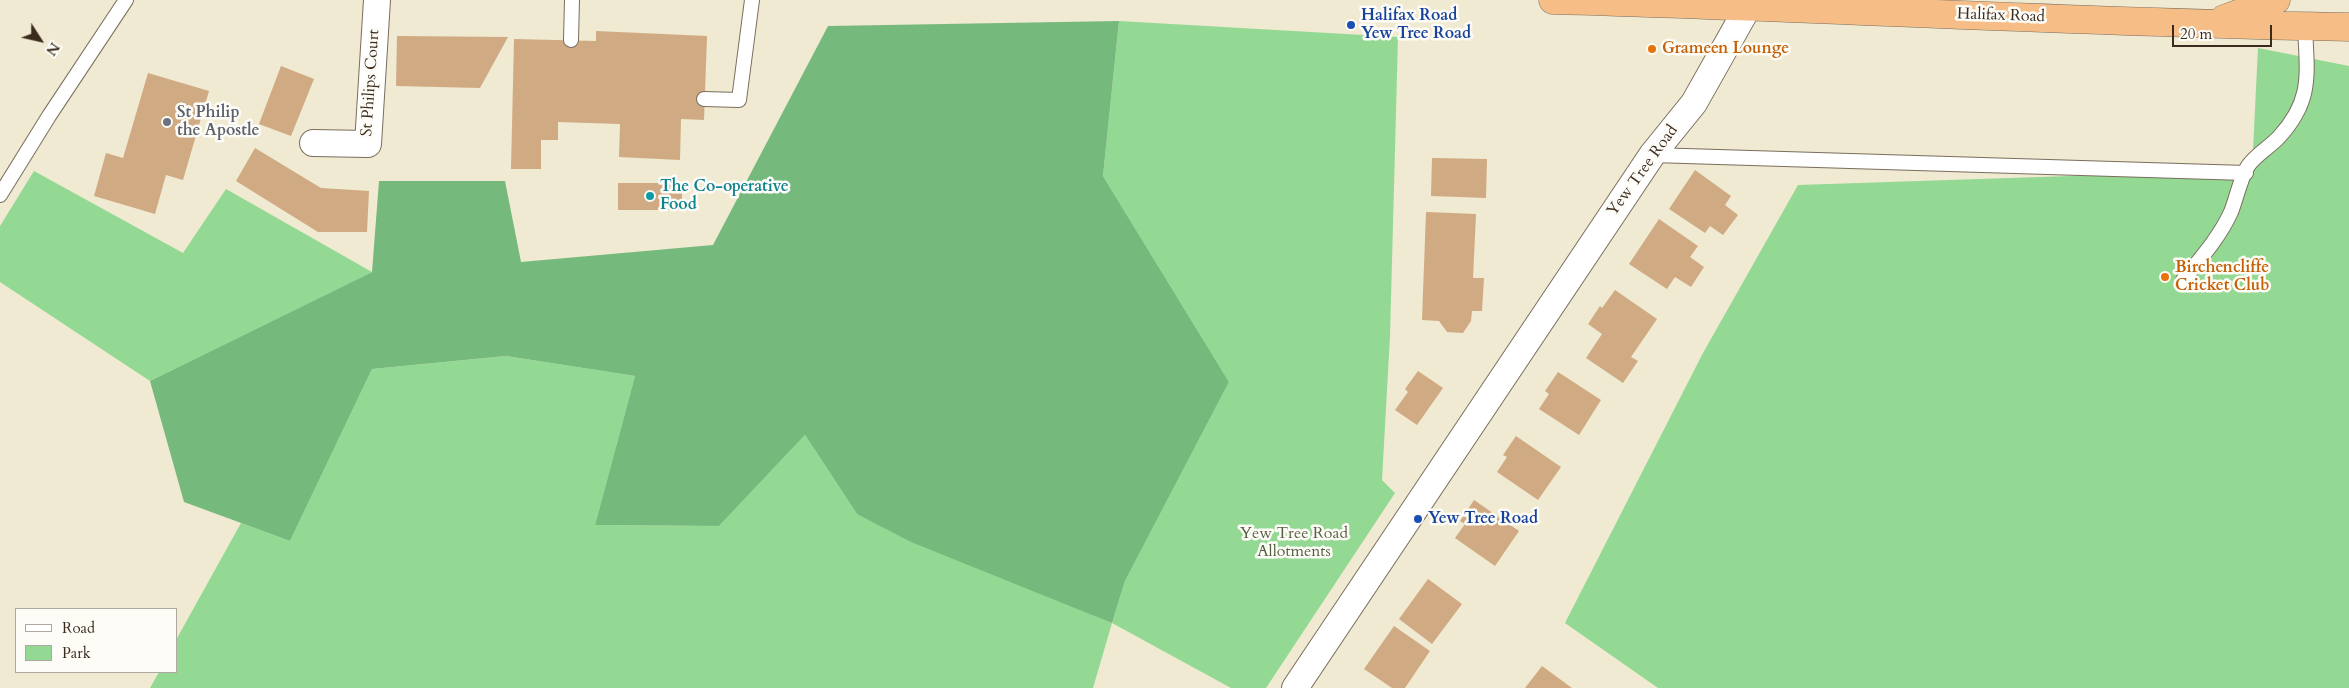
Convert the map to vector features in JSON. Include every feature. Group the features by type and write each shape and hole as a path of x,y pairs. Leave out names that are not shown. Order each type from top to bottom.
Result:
{"highway":[{"name":"Halifax Road","path":"1553,0 1751,3 2209,25 2349,27"},
{"name":"Halifax Road","path":"2209,25 2276,0"}],"street":[{"name":"St Philips Court","path":"314,143 368,144 377,0"},
{"name":"Yew Tree Road","path":"1295,688 1652,155 1694,103 1751,3"}],"lane":[{"path":"0,195 48,116 126,0"},
{"path":"571,40 572,0"},
{"path":"704,99 739,100 752,0"},
{"path":"2182,280 2217,239 2231,212 2248,165 2282,134 2294,121 2300,110 2306,89 2305,27"},
{"path":"1652,155 2246,173"}],"green space":[{"name":"Yew Tree Road Allotments","path":"1119,21 1398,37 1390,336 1382,480 1395,493 1266,688 1231,688 1112,623 1125,581 1229,382 1103,176"},
{"path":"1119,21 1103,176 1229,382 1125,581 1112,623 911,542 857,514 805,435 719,526 595,525 635,376 506,356 372,369 290,541 184,502 150,381 372,272 379,181 505,181 521,262 713,245 828,26"},
{"path":"2258,48 2349,66 2349,688 1658,688 1565,623 1703,353 1798,185 2252,170"},
{"path":"34,171 183,253 226,189 372,272 150,381 0,282 0,226"},
{"path":"506,356 635,376 595,525 719,526 805,435 857,514 1112,623 1093,688 150,688 158,673 178,673 178,636 241,523 290,541 372,369"}],"building":[{"name":"The Co-operative Food","path":"596,31 707,36 704,120 681,119 680,160 619,157 620,124 558,122 558,140 541,140 541,169 511,169 514,39 596,41"},
{"path":"397,36 508,37 480,88 396,86"},
{"path":"281,66 314,79 291,136 259,124"},
{"name":"St Philip the Apostle","path":"148,73 209,91 183,180 166,175 155,214 94,196 106,153 123,158"},
{"path":"255,148 321,188 369,191 367,232 318,232 236,181"},
{"path":"1432,158 1487,159 1486,198 1431,196"},
{"path":"1695,170 1731,196 1725,205 1738,215 1723,235 1710,226 1705,233 1669,209"},
{"name":"The Co-operative Food","path":"618,183 682,183 682,210 618,210"},
{"path":"1426,212 1476,214 1473,278 1484,278 1482,311 1472,311 1471,321 1463,333 1447,332 1439,321 1422,320"},
{"path":"1659,219 1698,246 1690,257 1704,267 1691,287 1675,277 1667,289 1629,264"},
{"path":"1615,290 1657,319 1631,357 1638,361 1623,383 1586,358 1602,334 1588,324 1600,306 1602,308"},
{"path":"1418,371 1443,388 1417,425 1395,410 1408,392 1405,389"},
{"path":"1558,372 1601,400 1579,435 1539,409 1549,394 1545,391"},
{"path":"1516,436 1561,467 1538,500 1497,472 1507,457 1503,455"},
{"path":"1474,500 1519,531 1495,566 1455,538 1465,524 1460,521"},
{"path":"1428,579 1462,604 1432,644 1399,619"},
{"path":"1394,626 1430,651 1405,688 1392,688 1364,669"},
{"path":"1542,666 1572,688 1525,688"}],"place":[{"name":"Halifax Road Yew Tree Road","path":"1351,25"},
{"name":"Grameen Lounge","path":"1652,49"},
{"name":"St Philip the Apostle","path":"167,122"},
{"name":"The Co-operative Food","path":"650,196"},
{"name":"Birchencliffe Cricket Club","path":"2165,277"},
{"name":"Yew Tree Road","path":"1418,519"}]}
